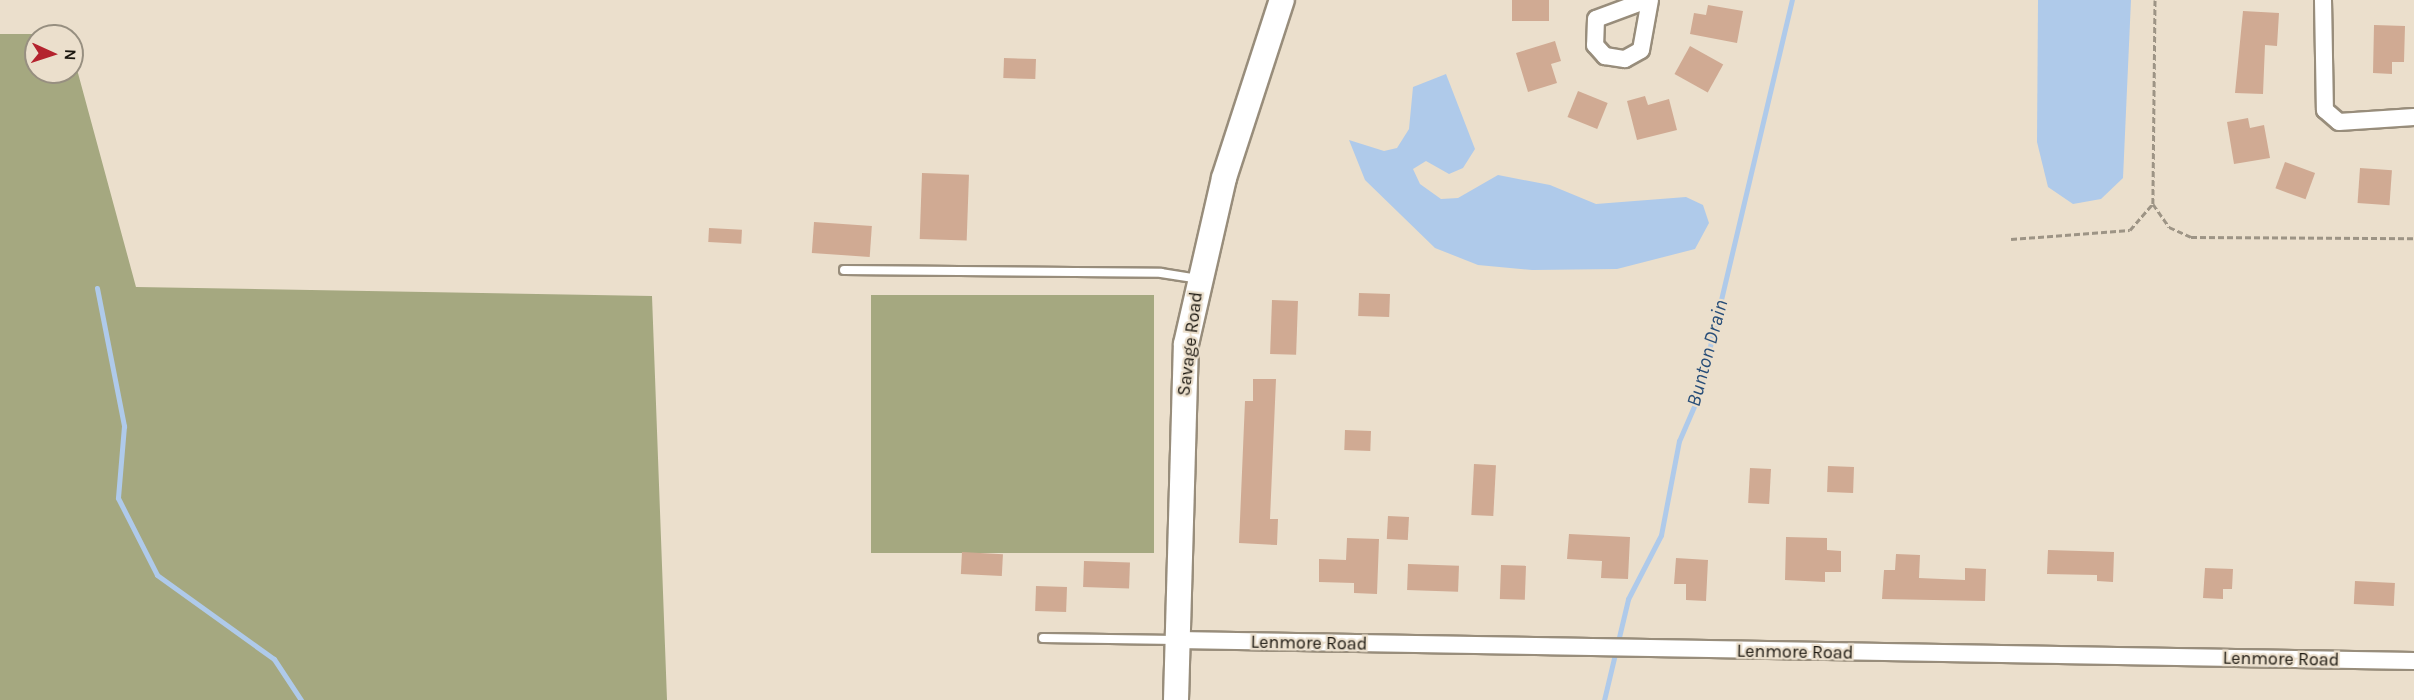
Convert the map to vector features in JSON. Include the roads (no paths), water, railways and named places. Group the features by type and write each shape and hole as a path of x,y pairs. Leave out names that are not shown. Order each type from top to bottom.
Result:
{"street":[{"name":"Savage Road","path":"1176,700 1186,344 1198,279 1282,0"},
{"path":"2323,0 2325,110 2339,122 2414,117"},
{"name":"Lenmore Road","path":"1177,640 2414,661"}],"lane":[{"path":"844,270 1161,273 1198,279"},
{"path":"1043,638 1177,640"}],"water":[{"path":"2038,0 2131,0 2123,178 2101,199 2073,204 2048,187 2037,142"},
{"path":"1446,74 1475,149 1463,168 1449,174 1426,161 1413,169 1420,184 1441,199 1458,198 1498,175 1550,185 1596,204 1686,197 1703,205 1709,223 1695,249 1617,269 1532,270 1478,265 1435,248 1365,180 1349,140 1384,151 1397,148 1409,129 1413,87"}],"waterway":[{"name":"Bunton Drain","path":"1604,700 1628,599 1661,535 1679,441 1698,397 1792,0"},
{"path":"97,288 124,426 118,498 157,575 274,659 301,700"}]}
